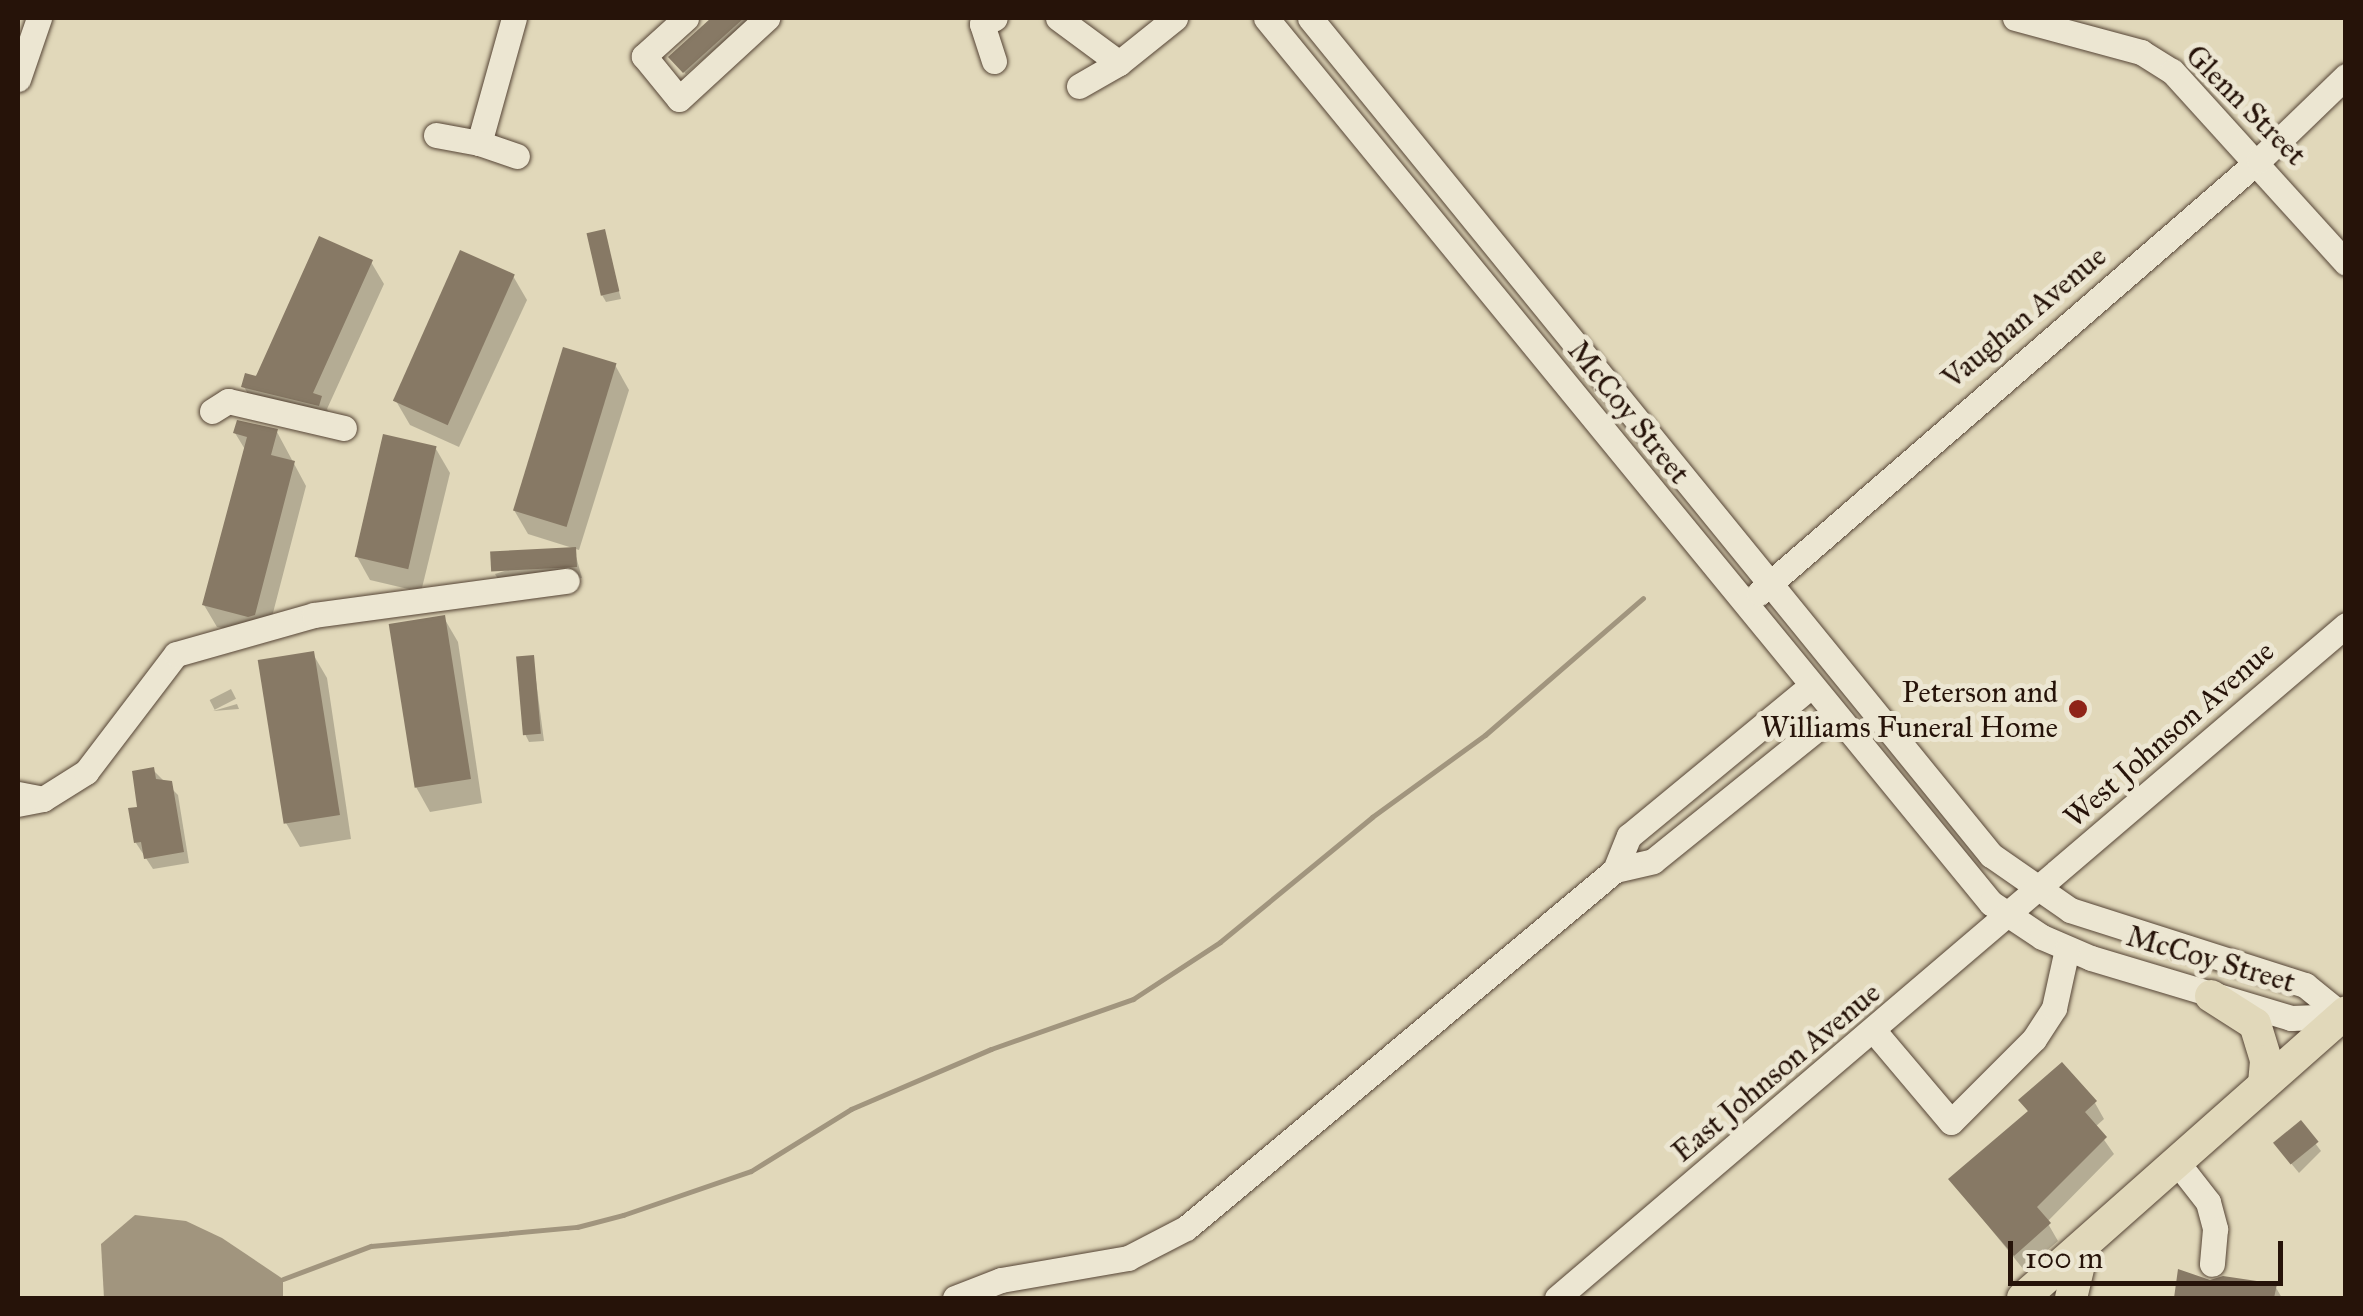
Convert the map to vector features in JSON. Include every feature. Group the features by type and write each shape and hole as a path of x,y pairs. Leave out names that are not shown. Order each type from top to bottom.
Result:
{"main road":[{"path":"2210,996 2255,1024 2264,1044 2264,1084"},
{"path":"2023,1298 2344,1014"},
{"path":"2071,1298 2083,1248"}],"street":[{"path":"18,79 39,18"},
{"path":"479,143 514,18"},
{"path":"686,18 644,56 679,99 767,18"},
{"path":"1058,18 1119,63"},
{"path":"1079,86 1119,63 1175,18"},
{"name":"McCoy Street","path":"1266,18 1954,865 2006,916 2068,948 2210,996 2291,1018 2344,1014"},
{"name":"McCoy Street","path":"1310,18 1991,856 2034,891 2115,928 2304,985 2344,1014"},
{"name":"Glenn Street","path":"2015,18 2141,52 2172,71 2259,160 2346,263"},
{"path":"986,20 994,61"},
{"name":"Vaughan Avenue","path":"1743,605 2259,160 2346,76"},
{"path":"436,135 479,143 517,156"},
{"path":"212,411 228,400 344,428"},
{"path":"26,799 86,772 176,654 314,614 566,581"},
{"name":"West Johnson Avenue","path":"2034,891 2346,625"},
{"path":"1615,870 1630,836 1810,687"},
{"path":"956,1298 1000,1280 1152,1250 1615,870 1654,861 1833,716"},
{"name":"East Johnson Avenue","path":"1557,1298 2034,891"},
{"path":"1874,1031 1951,1122 2006,1072 2044,1024 2054,1008 2068,948"},
{"path":"2176,1161 2208,1202 2215,1229 2212,1264"}],"shaded area":[{"path":"135,1215 186,1221 222,1238 283,1279 283,1298 104,1298 101,1244"}],"building":[{"path":"711,18 744,18 683,73 668,57"},
{"path":"605,229 619,291 601,296 586,233"},
{"path":"319,236 373,260 313,393 322,396 319,406 241,387 245,373 256,376"},
{"path":"460,250 515,274 448,425 393,401"},
{"path":"563,347 617,363 567,527 513,511"},
{"path":"237,420 278,429 271,455 295,461 255,615 248,617 202,605 247,437 233,433"},
{"path":"383,434 437,446 408,569 355,557"},
{"path":"576,547 577,567 491,571 490,552"},
{"path":"445,615 471,779 415,788 389,624"},
{"path":"314,651 340,815 284,824 258,660"},
{"path":"534,655 541,734 523,735 516,657"},
{"path":"154,767 156,779 172,781 184,852 144,859 141,842 134,843 128,808 137,807 132,771"},
{"path":"2062,1062 2097,1101 2085,1112 2107,1137 2037,1207 2051,1223 2014,1256 1948,1179 2028,1111 2018,1100"},
{"path":"2301,1120 2319,1142 2291,1164 2273,1143"},
{"path":"2178,1269 2210,1280 2223,1276 2277,1284 2274,1298 2174,1298"}],"waterway":[{"path":"283,1279 371,1246 577,1227 623,1215 751,1171 851,1109 991,1049 1133,999 1220,942 1372,817 1485,735 1643,598"}],"place":[{"name":"Peterson and Williams Funeral Home","path":"2078,709"}]}
